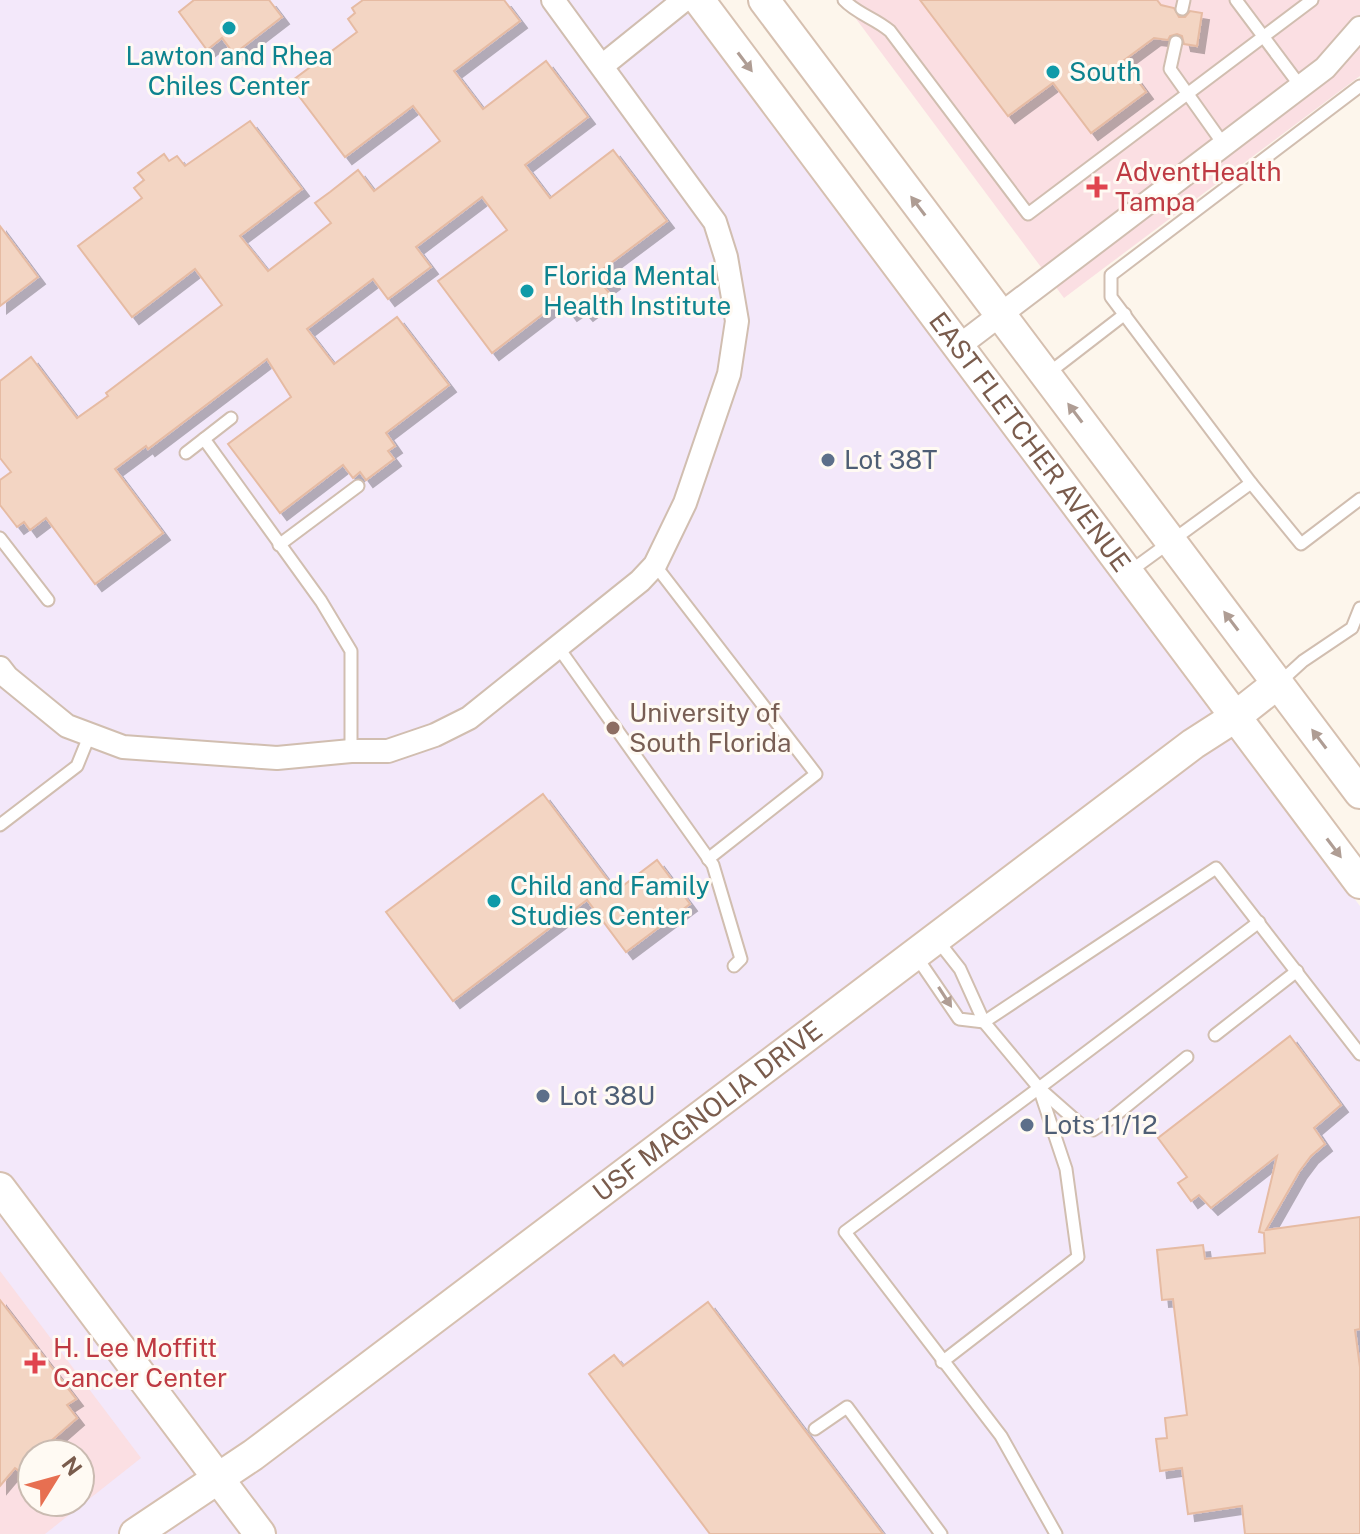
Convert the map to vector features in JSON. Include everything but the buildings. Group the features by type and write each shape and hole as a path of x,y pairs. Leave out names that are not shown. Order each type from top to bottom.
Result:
{"main road":[{"name":"EAST FLETCHER AVENUE","path":"699,0 1360,883"},
{"name":"EAST FLETCHER AVENUE","path":"764,0 1360,793"},
{"name":"USF MAGNOLIA DRIVE","path":"135,1534 253,1455 1193,744 1235,717 1278,683"},
{"path":"0,1188 260,1534"}],"street":[{"path":"0,668 67,726 123,747 277,758 388,751 435,735 469,718 640,581 655,565 685,503 729,374 737,321 726,257 715,222 553,0"},
{"path":"602,66 684,0"},
{"path":"959,346 1325,68 1360,28"}],"lane":[{"path":"844,0 853,9 878,20 890,31 1028,214 1312,0"},
{"path":"1236,0 1301,87"},
{"path":"1176,42 1170,69 1224,145"},
{"path":"1360,86 1111,275 1111,297 1251,483 1301,544 1360,499"},
{"path":"1046,375 1125,314"},
{"path":"186,453 231,418"},
{"path":"204,439 321,601 351,651 351,751"},
{"path":"1128,572 1251,483"},
{"path":"279,545 358,486"},
{"path":"0,538 48,600"},
{"path":"655,565 816,774 708,859"},
{"path":"1278,683 1303,661 1352,628 1360,608"},
{"path":"558,647 713,865 741,959 734,966"},
{"path":"0,825 77,766 90,734"},
{"path":"926,948 959,1019 984,1022 1216,868 1360,1054"},
{"path":"1056,1534 1001,1436 845,1232 1259,922"},
{"path":"926,948 960,969 984,1022 1039,1088 1082,1126 1093,1130 1112,1118 1187,1057"},
{"path":"1215,1035 1297,971"},
{"path":"942,1362 1078,1257 1066,1169 1039,1088"},
{"path":"815,1429 847,1407 941,1534"}],"shaded area":[{"name":"University of South Florida","path":"0,0 679,0 1360,906 1360,1534 0,1534"},
{"name":"AdventHealth Tampa","path":"842,0 1360,0 1360,76 1064,298"},
{"name":"H. Lee Moffitt Cancer Center","path":"0,1271 141,1458 96,1494 96,1438 16,1438 16,1518 65,1518 45,1534 0,1534"}],"place":[{"name":"Lawton and Rhea Chiles Center","path":"229,28"},
{"name":"South","path":"1053,72"},
{"name":"AdventHealth Tampa","path":"1097,187"},
{"name":"Florida Mental Health Institute","path":"527,291"},
{"name":"Lot 38T","path":"828,460"},
{"name":"University of South Florida","path":"613,728"},
{"name":"Child and Family Studies Center","path":"494,901"},
{"name":"Lot 38U","path":"543,1096"},
{"name":"Lots 11/12","path":"1027,1125"},
{"name":"H. Lee Moffitt Cancer Center","path":"35,1363"}]}
